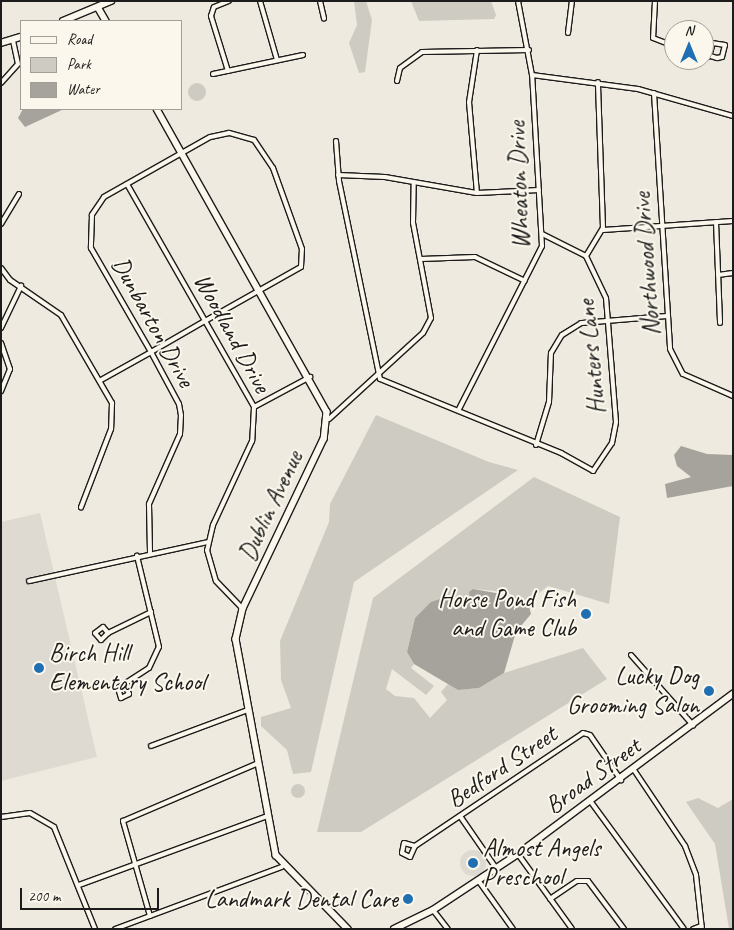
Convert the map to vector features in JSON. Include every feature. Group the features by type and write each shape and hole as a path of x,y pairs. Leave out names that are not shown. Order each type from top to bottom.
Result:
{"street":[{"path":"66,20 111,1"},
{"path":"228,70 211,16 214,7 229,1"},
{"path":"260,1 277,60"},
{"path":"320,1 324,19"},
{"name":"Wheaton Drive","path":"458,409 504,314 539,259 542,234 532,75 529,50 518,1"},
{"path":"568,33 572,1"},
{"path":"655,1 653,38 664,42"},
{"path":"98,7 105,20"},
{"path":"1,43 20,37"},
{"path":"1,84 20,64 13,40"},
{"path":"713,44 725,45 722,57 706,55 713,44"},
{"path":"476,50 469,102 477,193"},
{"path":"397,81 404,64 422,52 529,50"},
{"path":"213,74 303,54"},
{"path":"532,75 598,82 654,93 733,116"},
{"path":"542,234 586,256 603,230 598,82"},
{"name":"Northwood Drive","path":"654,93 670,349 678,368 692,380 733,396"},
{"path":"157,110 310,376 329,419 423,333 431,318 413,223 414,184"},
{"name":"Dunbarton Drive","path":"101,380 151,352 205,321 299,269 304,259 268,156 254,140 230,133 213,136 127,184 97,205 89,237 151,352 179,404 182,425 149,504 150,553"},
{"path":"336,141 338,175 380,374 390,384 458,409 536,444 547,413 548,364 555,343 575,325 610,320 668,316"},
{"path":"338,175 385,177 414,184 477,193 539,190"},
{"name":"Woodland Drive","path":"127,184 254,407 252,441 208,542"},
{"path":"1,224 19,194"},
{"path":"603,230 733,221"},
{"path":"716,222 720,323"},
{"name":"Hunters Lane","path":"536,444 593,471 612,443 616,422 610,320 603,288 586,256"},
{"path":"421,259 475,257 526,281"},
{"path":"1,268 21,286 61,315 101,380 114,418 81,507"},
{"path":"718,275 733,273"},
{"path":"1,328 21,286"},
{"path":"1,343 10,368 1,391"},
{"path":"254,407 310,376"},
{"name":"Dublin Avenue","path":"282,866 268,816 236,639 243,609 324,439 329,419"},
{"path":"29,581 150,553 208,542 216,581 243,609"},
{"path":"126,686 150,668 157,654 159,633 151,612 137,556"},
{"path":"108,633 151,612"},
{"path":"631,655 693,725"},
{"name":"Broad Street","path":"394,929 432,910 518,854 621,780 733,694"},
{"path":"151,746 248,710"},
{"name":"Bedford Street","path":"415,846 584,733 590,735 621,780"},
{"path":"150,916 132,866 123,821 258,763"},
{"path":"634,770 685,846 696,875 702,927 693,929"},
{"path":"591,802 684,929"},
{"path":"1,817 24,812 50,823 62,840 95,929"},
{"path":"79,885 268,816"},
{"path":"460,816 496,868"},
{"path":"518,854 572,929"},
{"path":"115,929 282,866 348,929"},
{"path":"478,880 513,929"},
{"path":"550,899 577,881 588,881 624,929"},
{"path":"432,910 448,929"}],"shaded area":[{"name":"Birch Hill Elementary School","path":"40,513 97,757 1,781 1,522"},
{"name":"Almost Angels Preschool","path":"473,850 482,854 486,863 482,872 473,876 464,872 460,863 464,854"}],"green space":[{"path":"354,1 366,1 372,20 365,72 359,73 349,43 357,25"},
{"path":"411,1 491,1 496,15 494,19 419,21"},
{"path":"197,83 203,86 206,92 203,98 197,101 191,98 188,92 191,86"},
{"path":"376,415 489,462 518,470 354,582 311,772 293,774 287,750 261,726 261,717 291,708 281,680 280,641 329,522 330,504"},
{"path":"534,477 620,517 609,604 548,586 528,602 505,592 474,589 471,603 460,601 415,618 407,652 414,664 411,668 434,686 426,695 392,669 386,689 395,696 414,698 430,718 447,700 441,692 448,684 458,690 479,688 504,673 583,648 607,679 361,832 317,832 373,598"},
{"path":"298,784 303,786 305,791 303,796 298,798 293,796 291,791 293,786"},
{"path":"698,798 718,808 733,799 733,929 729,929 715,844 686,802"}],"water":[{"path":"22,110 62,110 25,127 18,118"},
{"path":"681,446 707,454 733,455 733,486 667,498 665,484 691,477 677,466 674,455"},
{"path":"473,589 518,597 528,602 531,614 516,632 504,673 479,688 458,690 414,664 407,652 415,618 431,602 446,597 471,603 469,592"}],"place":[{"name":"Horse Pond Fish and Game Club","path":"586,614"},
{"name":"Birch Hill Elementary School","path":"39,668"},
{"name":"Lucky Dog Grooming Salon","path":"709,691"},
{"name":"Almost Angels Preschool","path":"473,863"},
{"name":"Landmark Dental Care","path":"408,899"}]}
